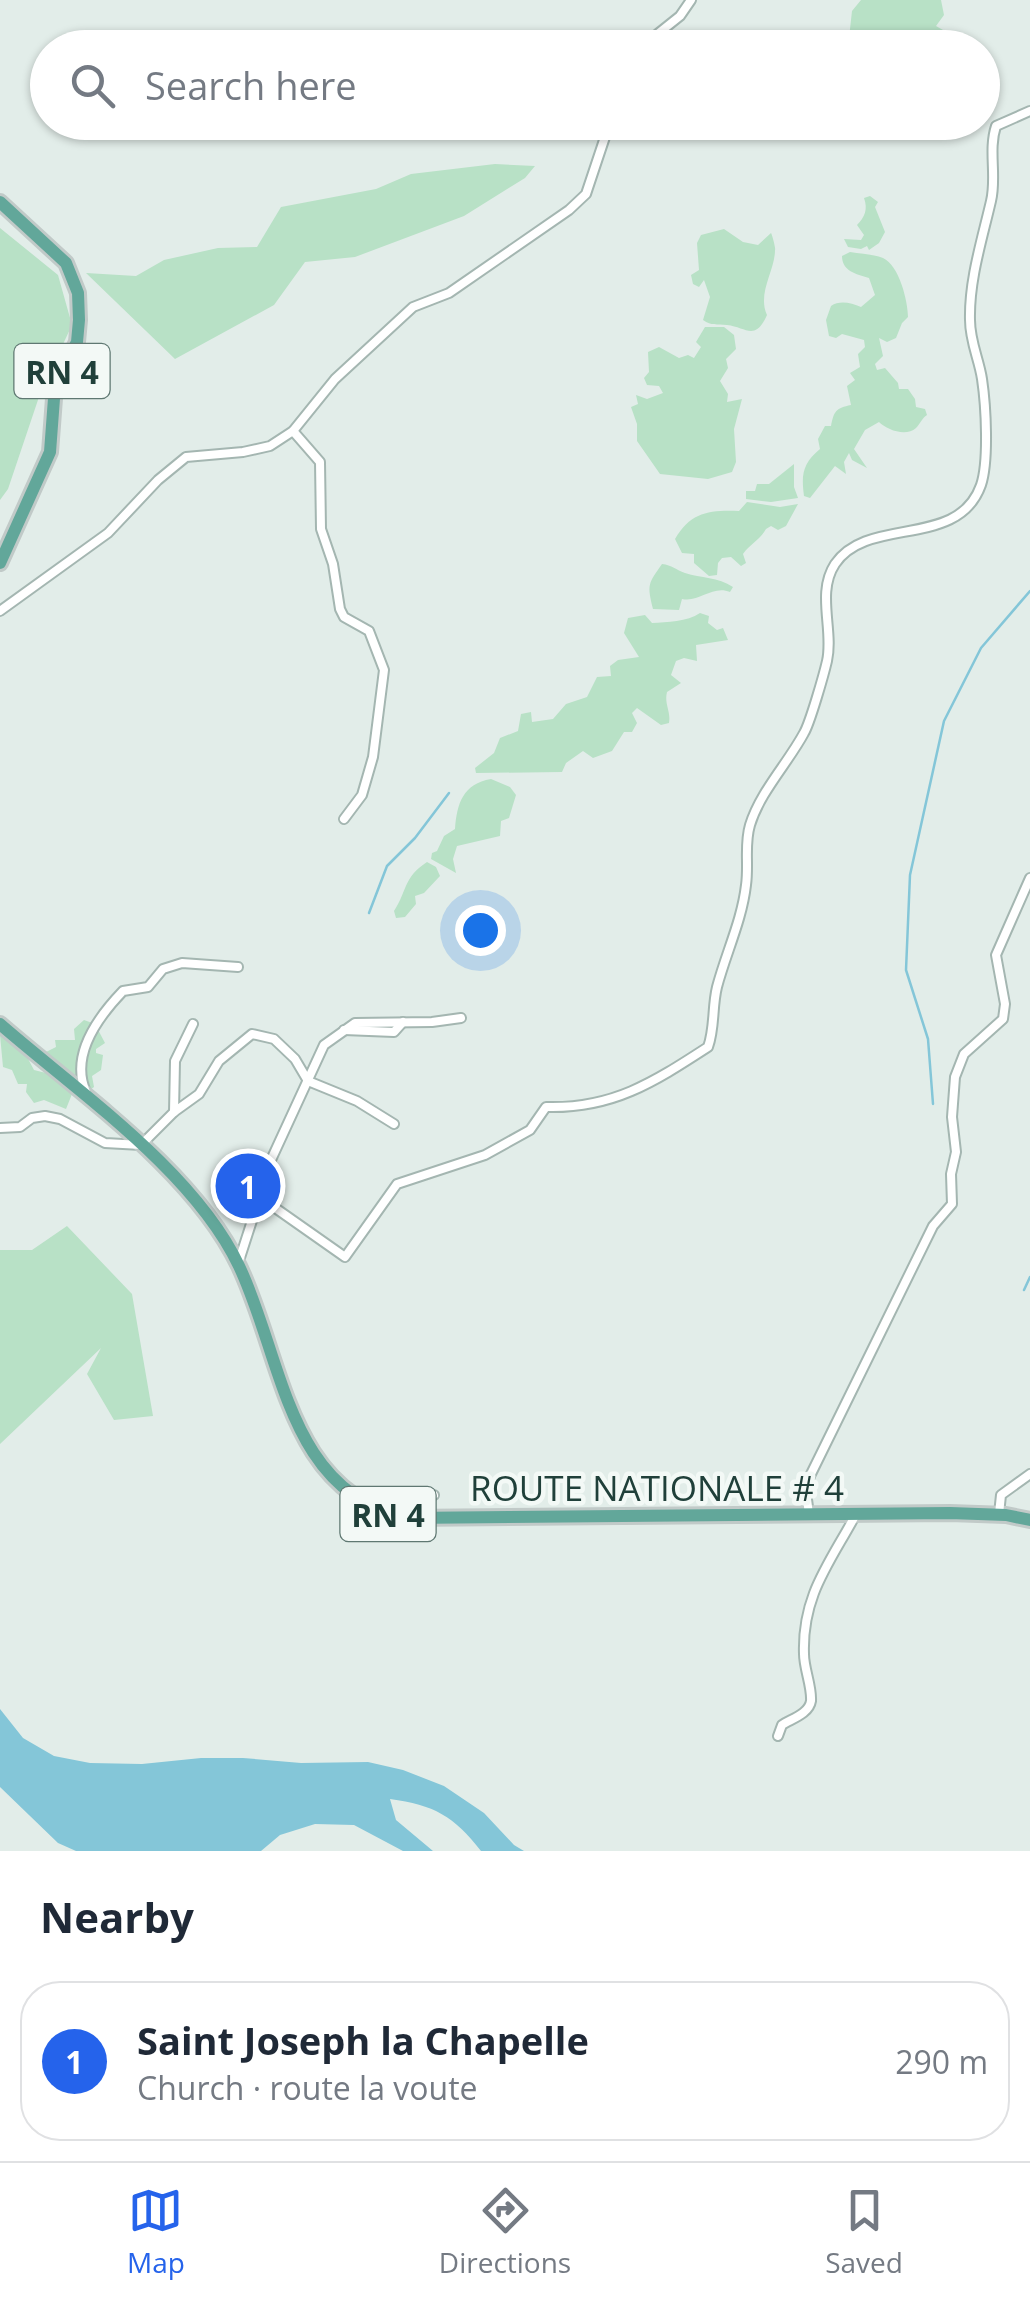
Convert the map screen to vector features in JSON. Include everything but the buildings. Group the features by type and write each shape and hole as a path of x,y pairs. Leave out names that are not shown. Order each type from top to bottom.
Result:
{"main road":[{"name":"RN 4","path":"0,202 66,263 78,293 79,320 77,342 55,385 50,452 0,563"},
{"name":"ROUTE NATIONALE # 4","path":"0,1024 188,1190 238,1264 311,1453 344,1490 378,1510 406,1518 1000,1515 1030,1520"}],"street":[{"path":"662,30 680,16 691,0"},
{"path":"1000,124 1030,112"},
{"path":"0,611 108,532 186,457 270,446 293,431 335,379 413,307 449,293 569,210 586,194 604,140"},
{"path":"258,1202 272,1205 345,1257 396,1184 485,1155 530,1130 546,1107 582,1108 636,1091 708,1046 712,1036 711,1012 746,884 745,849 751,821 807,729 828,659 826,586 835,564 860,540 910,534 953,518 980,489 984,473 982,378 972,344 970,318 985,218 992,200 992,140"},
{"path":"293,431 320,462 321,529 333,564 340,610 369,631 383,660 374,757 362,794 344,820"},
{"path":"810,1516 806,1492 810,1476 934,1226 952,1204 955,1078 964,1054 1003,1019 996,955 1030,878"},
{"path":"90,1102 82,1083 80,1063 104,1014 123,991 148,987 163,969 182,963 238,967"},
{"path":"238,1264 258,1202 259,1186 324,1045 354,1023 460,1018"},
{"path":"174,1112 175,1061 193,1024"},
{"path":"0,1128 21,1126 44,1116 60,1119 105,1143 141,1145 199,1094 220,1061 252,1034 274,1038 295,1058 308,1081 356,1100 394,1124"},
{"path":"1000,1515 1000,1495 1030,1474"},
{"path":"378,1510 390,1501 415,1501 434,1495"},
{"path":"778,1736 782,1725 806,1711 811,1701 804,1656 810,1599 855,1516"}],"green space":[{"path":"861,0 941,0 944,15 936,26 943,30 850,30 852,11"},
{"path":"495,164 535,166 525,178 464,216 355,257 305,262 274,305 175,359 86,273 136,276 164,260 218,248 257,247 281,207 376,189 411,174"},
{"path":"870,196 878,202 875,207 885,232 869,250 867,246 848,247 844,239 861,240 864,235 857,225 865,213 864,198"},
{"path":"0,228 58,275 72,325 41,391 8,489 0,500"},
{"path":"724,229 743,242 758,245 771,233 773,239 774,258 764,299 767,315 754,331 703,320 710,297 704,280 699,287 693,284 691,275 699,270 697,243 701,235"},
{"path":"850,252 883,258 898,276 908,317 896,338 887,342 879,338 883,356 875,364 877,370 885,368 899,389 908,389 916,407 925,409 927,415 907,432 892,430 879,422 865,430 854,449 867,468 852,460 849,453 844,462 846,474 835,466 810,498 804,496 804,469 820,449 818,439 825,426 831,426 839,409 851,405 847,386 855,380 850,373 860,367 858,354 865,347 864,340 842,334 836,338 829,336 826,320 834,304 861,307 875,295 869,278 844,265 842,256"},
{"path":"705,327 724,327 734,335 736,349 726,359 728,368 720,381 728,394 727,402 742,399 734,429 736,462 732,472 708,479 660,474 637,441 631,407 638,404 636,395 647,399 663,393 659,386 647,385 644,378 649,372 648,352 659,347 679,358 694,358 701,347 696,342"},
{"path":"794,464 798,498 771,502 746,499 746,491 755,491 757,484 769,484"},
{"path":"747,502 780,507 798,504 786,526 766,529 743,554 746,563 741,566 731,557 722,558 717,575 709,576 694,563 694,554 682,553 675,539 694,518 710,512 739,511"},
{"path":"662,564 733,587 730,592 682,599 679,610 653,609 650,585"},
{"path":"700,613 709,616 708,623 717,630 723,628 728,640 696,645 697,661 676,661 671,675 681,683 667,692 669,723 661,725 637,708 632,713 637,723 632,732 624,732 612,751 593,758 583,751 566,763 562,772 476,773 475,768 494,753 500,738 518,731 521,714 531,712 532,722 553,719 566,704 587,697 597,677 611,676 610,666 618,660 639,657 624,633 628,618 645,615 652,623 683,620"},
{"path":"491,779 510,787 516,795 509,818 501,821 500,836 457,846 453,859 456,873 431,859 432,853 444,836 455,829 463,796 474,785"},
{"path":"427,862 436,867 440,876 424,893 415,896 416,904 405,917 396,918 394,911 410,879"},
{"path":"84,1020 95,1024 105,1043 96,1049 96,1053 103,1055 101,1070 92,1076 94,1087 87,1092 78,1076 66,1075 55,1061 48,1059 46,1052 56,1047 55,1040 75,1040 74,1029"},
{"path":"0,1035 26,1055 34,1070 46,1073 72,1094 66,1109 44,1100 34,1103 26,1092 27,1084 18,1084 12,1070 3,1067"},
{"path":"67,1226 132,1294 153,1416 114,1420 87,1374 101,1348 0,1444 0,1250 32,1250"}],"water":[{"path":"0,1709 23,1738 54,1756 90,1763 243,1758 301,1763 368,1762 403,1770 444,1786 484,1813 524,1851 481,1851 442,1814 390,1799 396,1820 433,1851 403,1851 354,1825 315,1824 280,1835 261,1851 76,1851 58,1843 0,1787"}],"waterway":[{"path":"933,1104 928,1039 906,970 910,875 944,721 981,648 1030,591"},
{"path":"369,913 387,866 415,838 449,793"},
{"path":"1024,1290 1030,1277"}],"place":[{"name":"Saint Joseph la Chapelle","path":"248,1186"}]}
